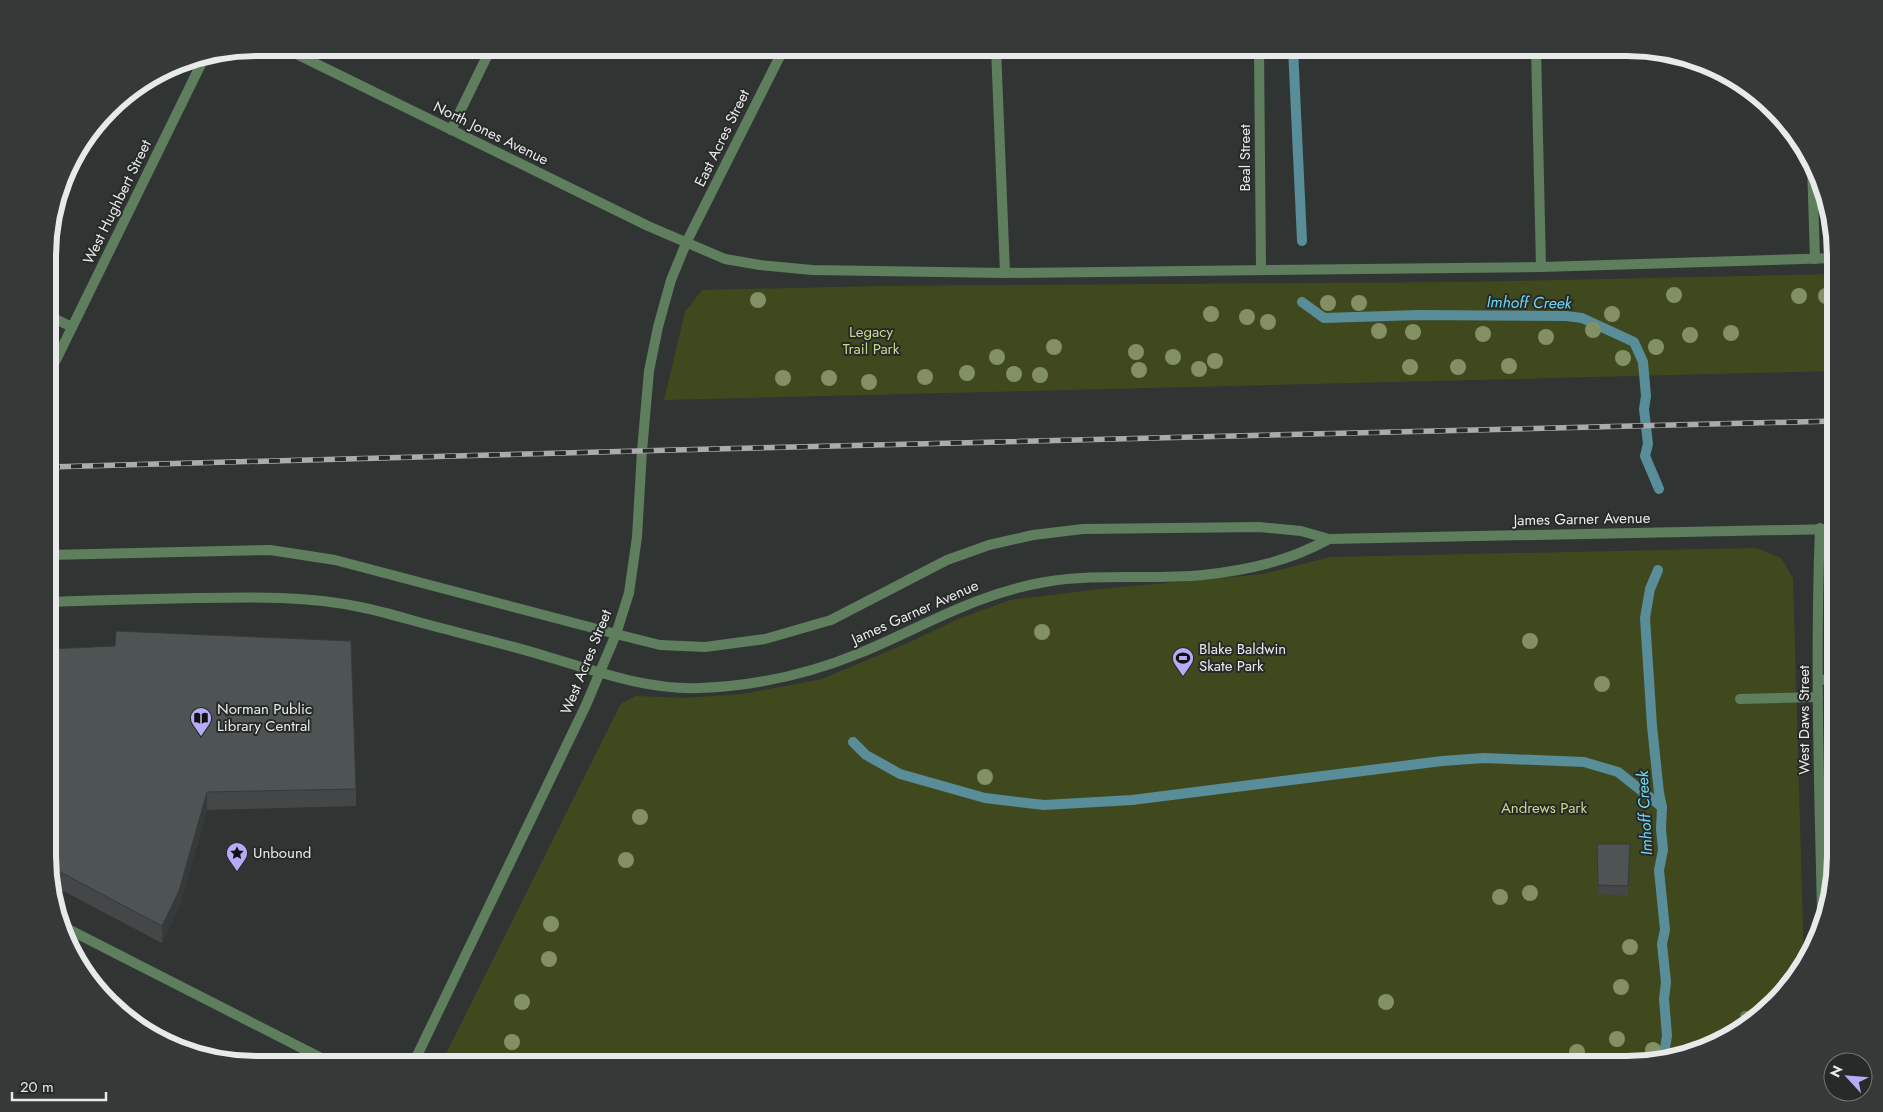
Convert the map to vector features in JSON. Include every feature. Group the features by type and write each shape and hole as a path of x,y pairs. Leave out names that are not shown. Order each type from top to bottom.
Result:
{"street":[{"name":"North Jones Avenue","path":"300,56 648,226 725,258 812,270 1005,273 1541,267 1827,258"},
{"path":"451,130 488,56"},
{"name":"East Acres Street","path":"688,241 780,56"},
{"path":"996,56 1005,273"},
{"name":"Beal Street","path":"1259,56 1261,269"},
{"path":"1536,56 1541,267"},
{"name":"West Hughbert Street","path":"56,360 201,64"},
{"path":"1813,182 1815,259"},
{"name":"West Acres Street","path":"417,1056 600,673 616,634 629,593 637,537 649,370 671,280 688,241"},
{"path":"56,320 72,328"},
{"name":"James Garner Avenue","path":"56,555 270,550 335,560 660,645 705,647 765,639 831,620 947,560 989,545 1033,535 1083,529 1259,528 1301,531 1330,539 1827,528"},
{"name":"West Daws Street","path":"1820,528 1818,697 1822,900"},
{"name":"James Garner Avenue","path":"56,602 246,597 316,600 359,607 542,654 600,673 647,685 696,688 748,684 810,671 852,656 940,615 995,594 1046,582 1096,578 1202,575 1262,566 1304,553 1330,539"},
{"path":"1818,680 1827,679"},
{"path":"1740,699 1818,697"},
{"path":"70,930 317,1056"}],"green space":[{"name":"Legacy Trail Park","path":"1827,274 1827,371 664,400 685,312 702,290 878,286 1465,282"},
{"name":"Andrews Park","path":"1756,548 1781,558 1793,578 1804,949 1785,978 1759,1006 1727,1029 1703,1041 1666,1052 1627,1056 445,1056 613,719 621,704 635,696 684,698 742,694 822,679 910,642 958,619 1010,600 1101,589 1263,574 1330,557"}],"building":[{"name":"Norman Public Library Central","path":"116,631 351,641 356,789 207,792 179,891 162,926 57,870 56,649 115,646"},
{"path":"1597,844 1630,844 1628,886 1598,885"}],"waterway":[{"name":"Imhoff Creek","path":"1293,56 1302,241"},
{"name":"Imhoff Creek","path":"1302,302 1324,318 1419,315 1566,316 1582,318 1634,342 1643,362 1646,396 1644,409 1648,444 1645,456 1659,489"},
{"name":"Imhoff Creek","path":"1658,570 1650,589 1645,618 1652,726 1662,807 1661,829 1663,850 1659,870 1665,930 1662,944 1666,982 1664,999 1667,1036 1666,1052"},
{"path":"853,742 866,755 900,774 985,798 1044,805 1132,800 1442,761 1484,758 1584,762 1618,772 1662,807"}],"railway":[{"path":"56,467 1827,421"}],"place":[{"name":"Blake Baldwin Skate Park","path":"1183,677"},
{"name":"Norman Public Library Central","path":"201,737"},
{"name":"Unbound","path":"237,872"}]}
